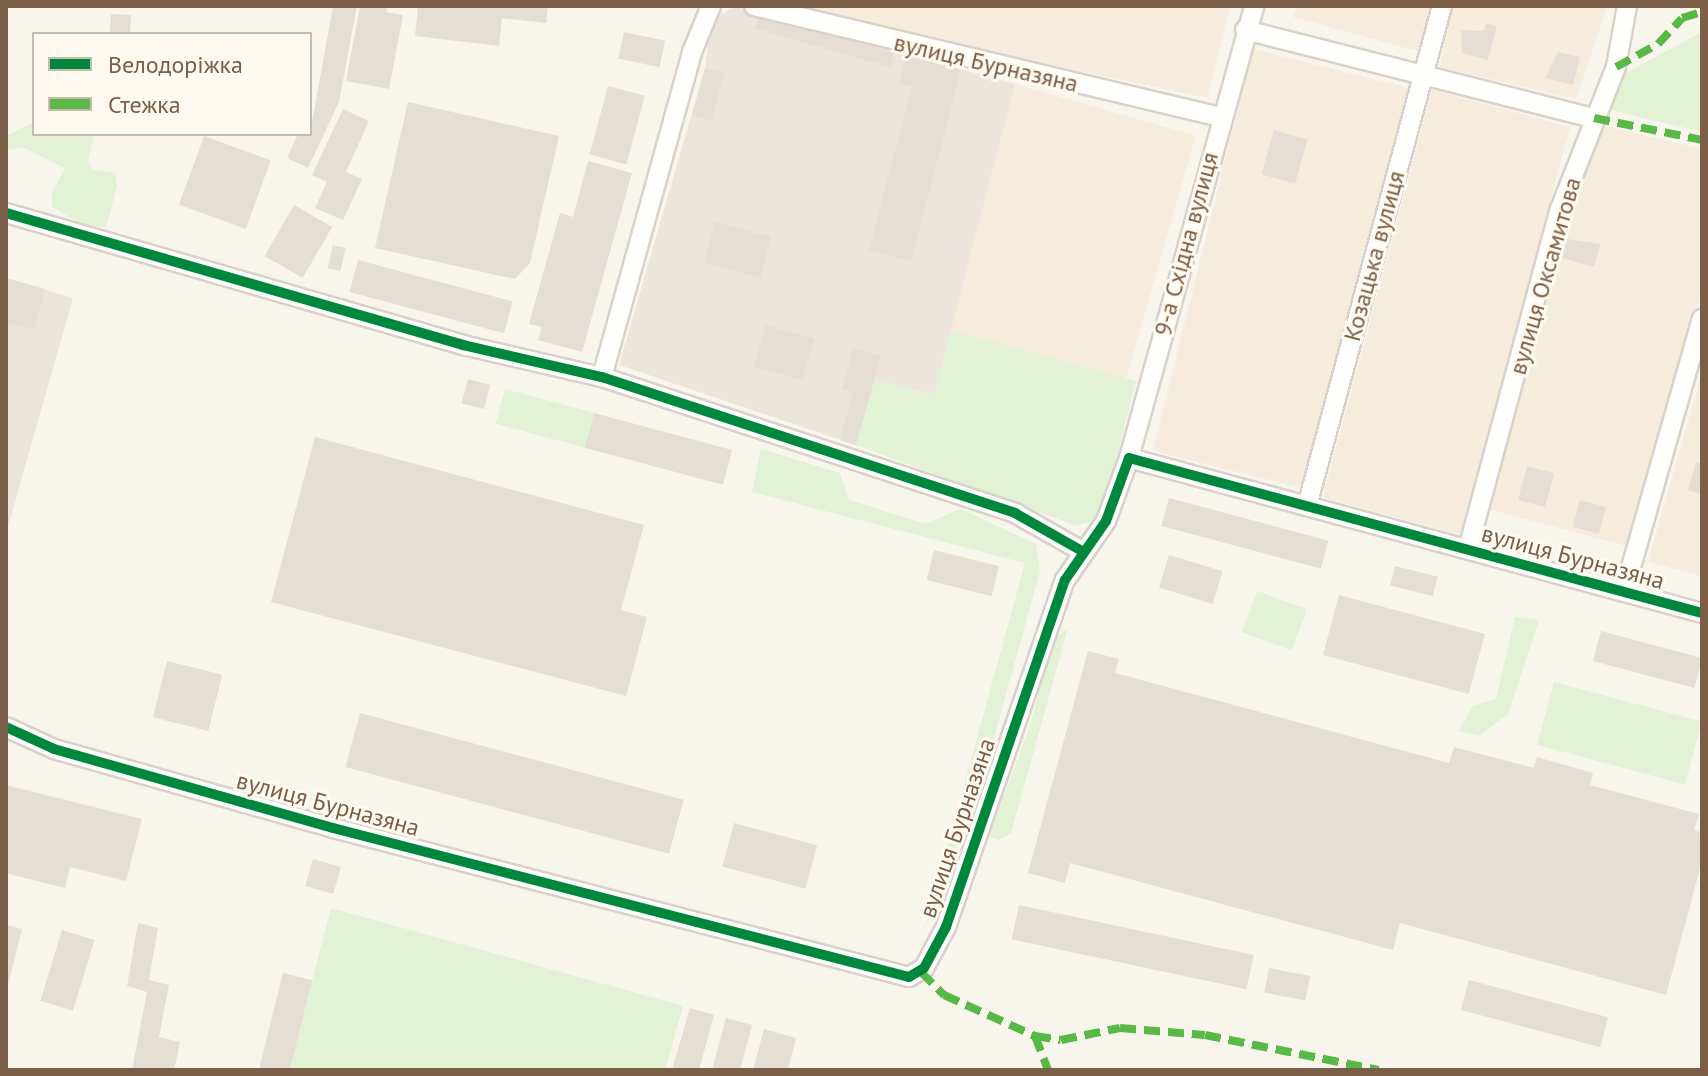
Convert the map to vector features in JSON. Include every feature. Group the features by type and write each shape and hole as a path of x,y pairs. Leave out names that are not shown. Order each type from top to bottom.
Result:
{"street":[{"path":"602,377 692,52 711,6"},
{"name":"вулиця Бурназяна","path":"754,6 1219,117"},
{"name":"9-а Східна вулиця","path":"1129,458 1219,117 1254,6"},
{"name":"Козацька вулиця","path":"1307,506 1442,6"},
{"name":"вулиця Оксамитова","path":"1468,549 1560,209 1616,67 1627,6"},
{"path":"1245,30 1594,118"},
{"path":"6,213 463,345 602,377 1015,513 1080,550"},
{"path":"1624,592 1702,319"},
{"name":"вулиця Бурназяна","path":"6,727 54,749 333,828 909,977 924,968 946,927 1046,631 1080,550 1106,521 1129,458 1702,613"}],"shaded area":[{"path":"773,6 1230,6 1208,98"},
{"path":"1298,6 1432,6 1421,52 1293,17"},
{"path":"1452,6 1607,6 1576,99 1440,67"},
{"path":"735,7 1015,84 934,395 875,379 856,445 619,365 705,68 711,19"},
{"path":"1253,49 1410,88 1310,490 1153,451"},
{"path":"1015,84 1196,136 1126,380 945,328"},
{"path":"1432,90 1570,127 1461,535 1323,498"},
{"path":"1598,124 1702,149 1702,290 1627,546 1487,509"},
{"path":"6,278 73,298 6,534"},
{"path":"1702,373 1702,576 1648,562"}],"green space":[{"path":"1702,32 1702,132 1603,108 1617,78"},
{"path":"32,123 32,136 94,136 88,161 92,169 115,173 117,186 106,227 85,226 52,207 52,193 65,168 23,147 8,150 6,160 6,136"},
{"path":"951,330 1136,381 1103,511 1091,521 1077,526 856,445 875,379 933,395"},
{"path":"505,389 594,413 585,448 496,424"},
{"path":"761,449 840,473 849,500 926,524 960,509 1036,544 1040,571 980,789 924,931 1025,563 752,492"},
{"path":"1257,591 1307,609 1292,650 1242,632"},
{"path":"1515,617 1539,620 1508,714 1479,736 1459,731 1473,706 1496,699"},
{"path":"1068,628 1011,833 999,840 989,836 1029,729 1053,639"},
{"path":"1554,682 1702,722 1685,784 1537,745"},
{"path":"331,908 683,1006 665,1070 289,1070"}],"building":[{"path":"333,6 357,6 339,102 308,168 287,158 297,136 312,136"},
{"path":"360,6 388,6 386,12 403,15 389,89 346,81"},
{"path":"418,6 548,6 546,23 502,18 499,46 415,36"},
{"path":"111,14 131,15 130,32 110,32"},
{"path":"759,14 895,53 890,67 755,28"},
{"path":"1486,23 1497,26 1488,60 1462,53 1461,30 1484,31"},
{"path":"624,32 665,41 659,67 618,58"},
{"path":"1558,52 1580,57 1573,85 1545,78"},
{"path":"907,55 961,70 911,261 869,250 912,87 899,83"},
{"path":"705,68 724,73 712,121 692,115"},
{"path":"608,86 645,96 626,164 590,155"},
{"path":"408,102 559,136 530,263 515,279 375,248"},
{"path":"343,109 369,121 346,172 362,179 343,220 315,208 327,182 312,175"},
{"path":"1274,130 1308,140 1295,184 1261,174"},
{"path":"204,136 271,160 246,229 179,205"},
{"path":"588,161 632,173 582,352 538,340 542,327 529,324 560,213 573,217"},
{"path":"294,205 332,227 303,278 264,256"},
{"path":"715,222 771,237 760,278 704,263"},
{"path":"1567,239 1600,244 1594,267 1562,258"},
{"path":"333,245 346,248 340,271 328,268"},
{"path":"358,260 513,301 504,333 349,292"},
{"path":"6,278 45,289 34,330 6,323"},
{"path":"766,325 814,339 802,380 754,366"},
{"path":"853,348 881,356 856,445 840,440 853,392 842,389"},
{"path":"468,379 490,385 484,409 462,403"},
{"path":"594,413 732,450 723,485 585,448"},
{"path":"315,437 644,525 621,610 647,617 626,696 271,602"},
{"path":"1696,462 1702,464 1702,494 1688,490"},
{"path":"1527,466 1554,473 1545,507 1518,500"},
{"path":"1169,498 1328,541 1321,569 1161,526"},
{"path":"1580,500 1606,507 1599,534 1573,527"},
{"path":"934,550 999,566 992,596 927,580"},
{"path":"1169,555 1223,571 1213,604 1159,588"},
{"path":"1395,566 1438,577 1433,596 1390,585"},
{"path":"1339,595 1485,634 1469,694 1323,655"},
{"path":"1601,631 1702,658 1694,688 1593,661"},
{"path":"1088,651 1119,659 1115,673 1449,763 1454,747 1534,768 1537,757 1593,773 1590,785 1699,814 1694,830 1702,833 1702,861 1666,995 1400,923 1393,950 1070,863 1065,883 1028,873"},
{"path":"167,661 222,675 208,731 153,717"},
{"path":"360,713 684,800 669,854 346,767"},
{"path":"6,785 142,819 126,881 70,867 65,888 6,873"},
{"path":"734,823 817,845 805,889 722,866"},
{"path":"313,859 341,867 333,894 305,886"},
{"path":"1019,905 1254,955 1246,989 1012,939"},
{"path":"138,923 158,928 149,980 169,985 159,1037 180,1042 174,1070 132,1070 147,992 127,986"},
{"path":"6,925 22,929 7,989 6,988"},
{"path":"62,930 95,940 73,1011 40,1001"},
{"path":"1269,968 1310,976 1305,1001 1264,993"},
{"path":"283,973 312,980 290,1070 259,1070"},
{"path":"1469,980 1608,1017 1600,1047 1461,1010"},
{"path":"690,1008 714,1015 699,1070 672,1070"},
{"path":"726,1018 752,1025 740,1070 712,1070"},
{"path":"764,1029 796,1038 788,1070 753,1070"}],"marked path":[{"path":"1616,67 1658,44 1682,18 1702,12"},
{"path":"1594,118 1702,140"},
{"path":"921,972 944,995 1035,1036 1061,1040 1120,1028 1205,1035 1379,1070"},
{"path":"1035,1036 1048,1070"}],"cycle path":[{"path":"6,213 463,345 602,377 1015,513 1080,550"},
{"path":"6,727 54,749 333,828 909,977 924,968 946,927 1065,580 1106,521 1129,458 1702,613"}]}
